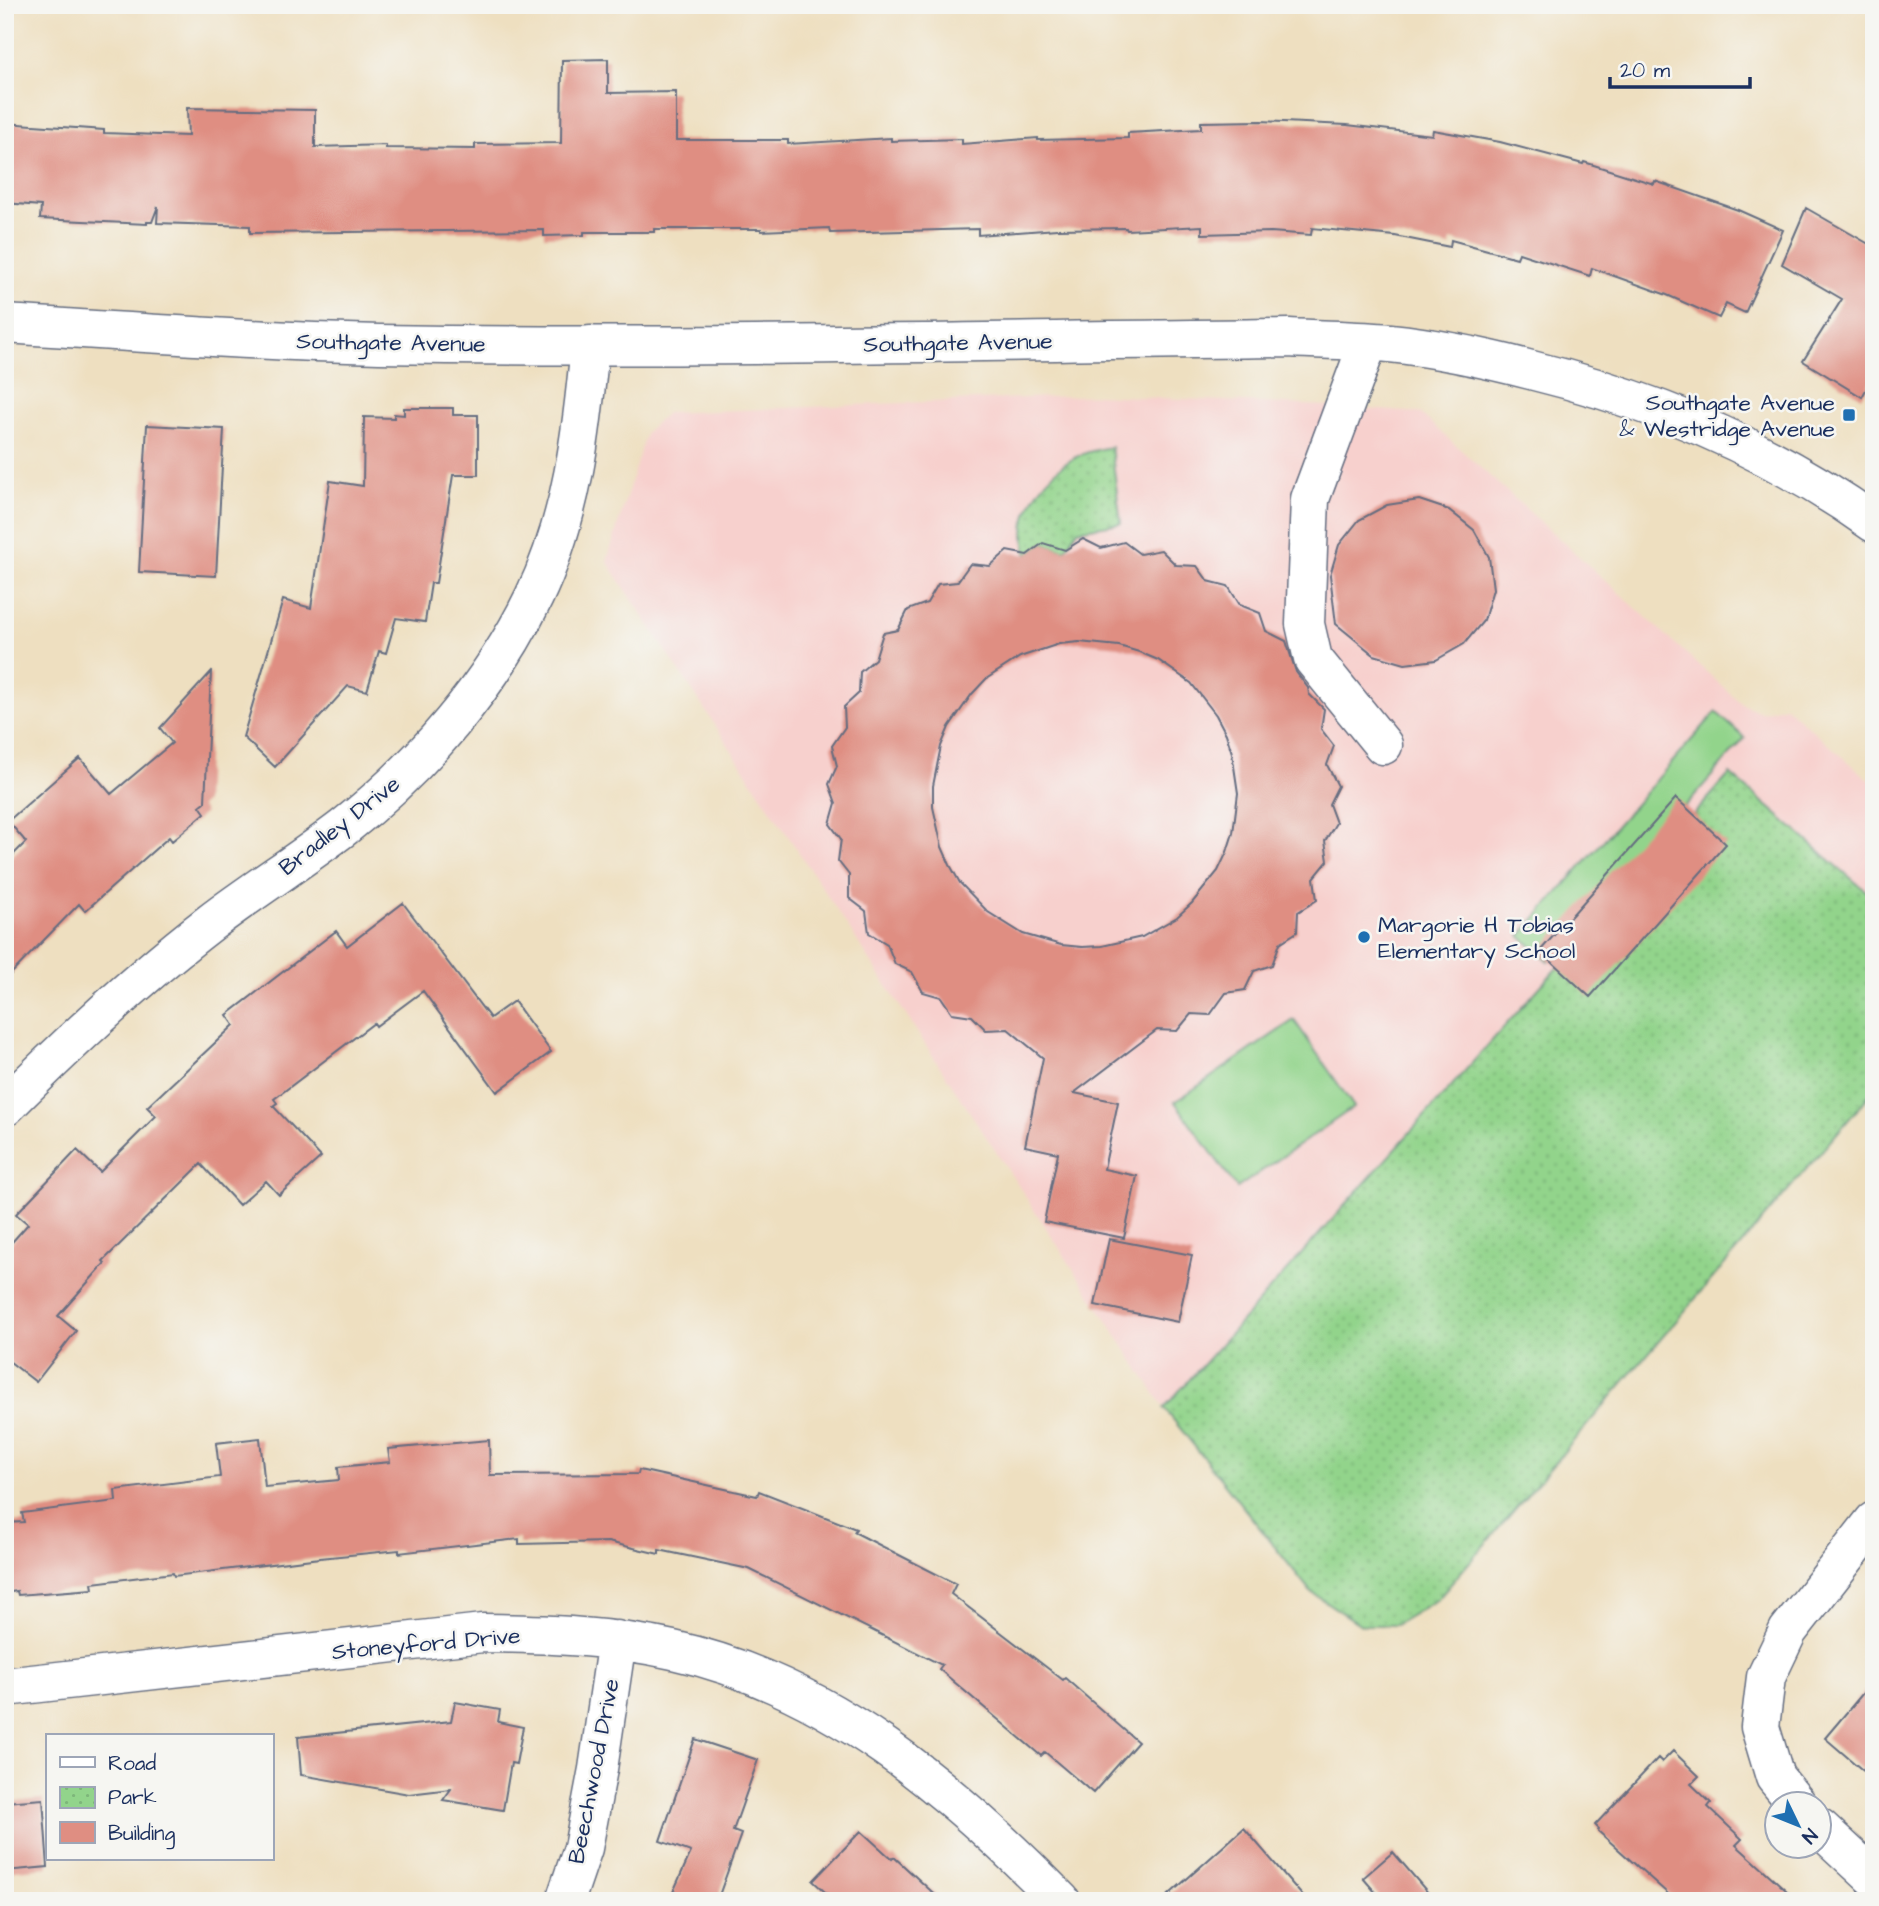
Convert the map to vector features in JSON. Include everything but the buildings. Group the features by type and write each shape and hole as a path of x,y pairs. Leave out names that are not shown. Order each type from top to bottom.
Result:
{"street":[{"name":"Southgate Avenue","path":"5,324 376,344 590,345 1275,338 1391,343 1485,358 1590,384 1682,416 1780,464 1874,523"},
{"path":"1368,342 1310,499 1305,624 1313,659 1383,745"},
{"name":"Bradley Drive","path":"5,1107 126,992 208,925 343,828 394,784 449,726 494,666 534,597 564,521 581,438 590,345"},
{"path":"1786,1790 1775,1777 1760,1727 1766,1676 1788,1631 1874,1521"},
{"name":"Stoneyford Drive","path":"5,1687 483,1633 550,1634 617,1640 674,1650 733,1667 796,1693 870,1735 937,1784 1007,1846 1061,1901"},
{"name":"Beechwood Drive","path":"565,1901 583,1848 617,1640"},
{"path":"1834,1842 1874,1878"}],"shaded area":[{"name":"Margorie H Tobias Elementary School","path":"1098,395 1420,413 1742,704 1761,712 1785,706 1874,784 1874,1090 1438,1599 1395,1625 1361,1625 1311,1592 1164,1407 607,561 646,432 666,413"}],"green space":[{"path":"1111,447 1121,523 1078,530 1065,550 1043,543 1027,555 1025,522 1039,490 1055,472 1074,458"},
{"path":"1716,712 1745,738 1549,961 1520,936"},
{"path":"1730,774 1874,898 1874,1090 1438,1599 1395,1625 1361,1625 1311,1592 1164,1408"},
{"path":"1294,1020 1354,1107 1237,1188 1175,1102"}],"place":[{"name":"Southgate Avenue & Westridge Avenue","path":"1849,415"},
{"name":"Margorie H Tobias Elementary School","path":"1364,937"}]}
